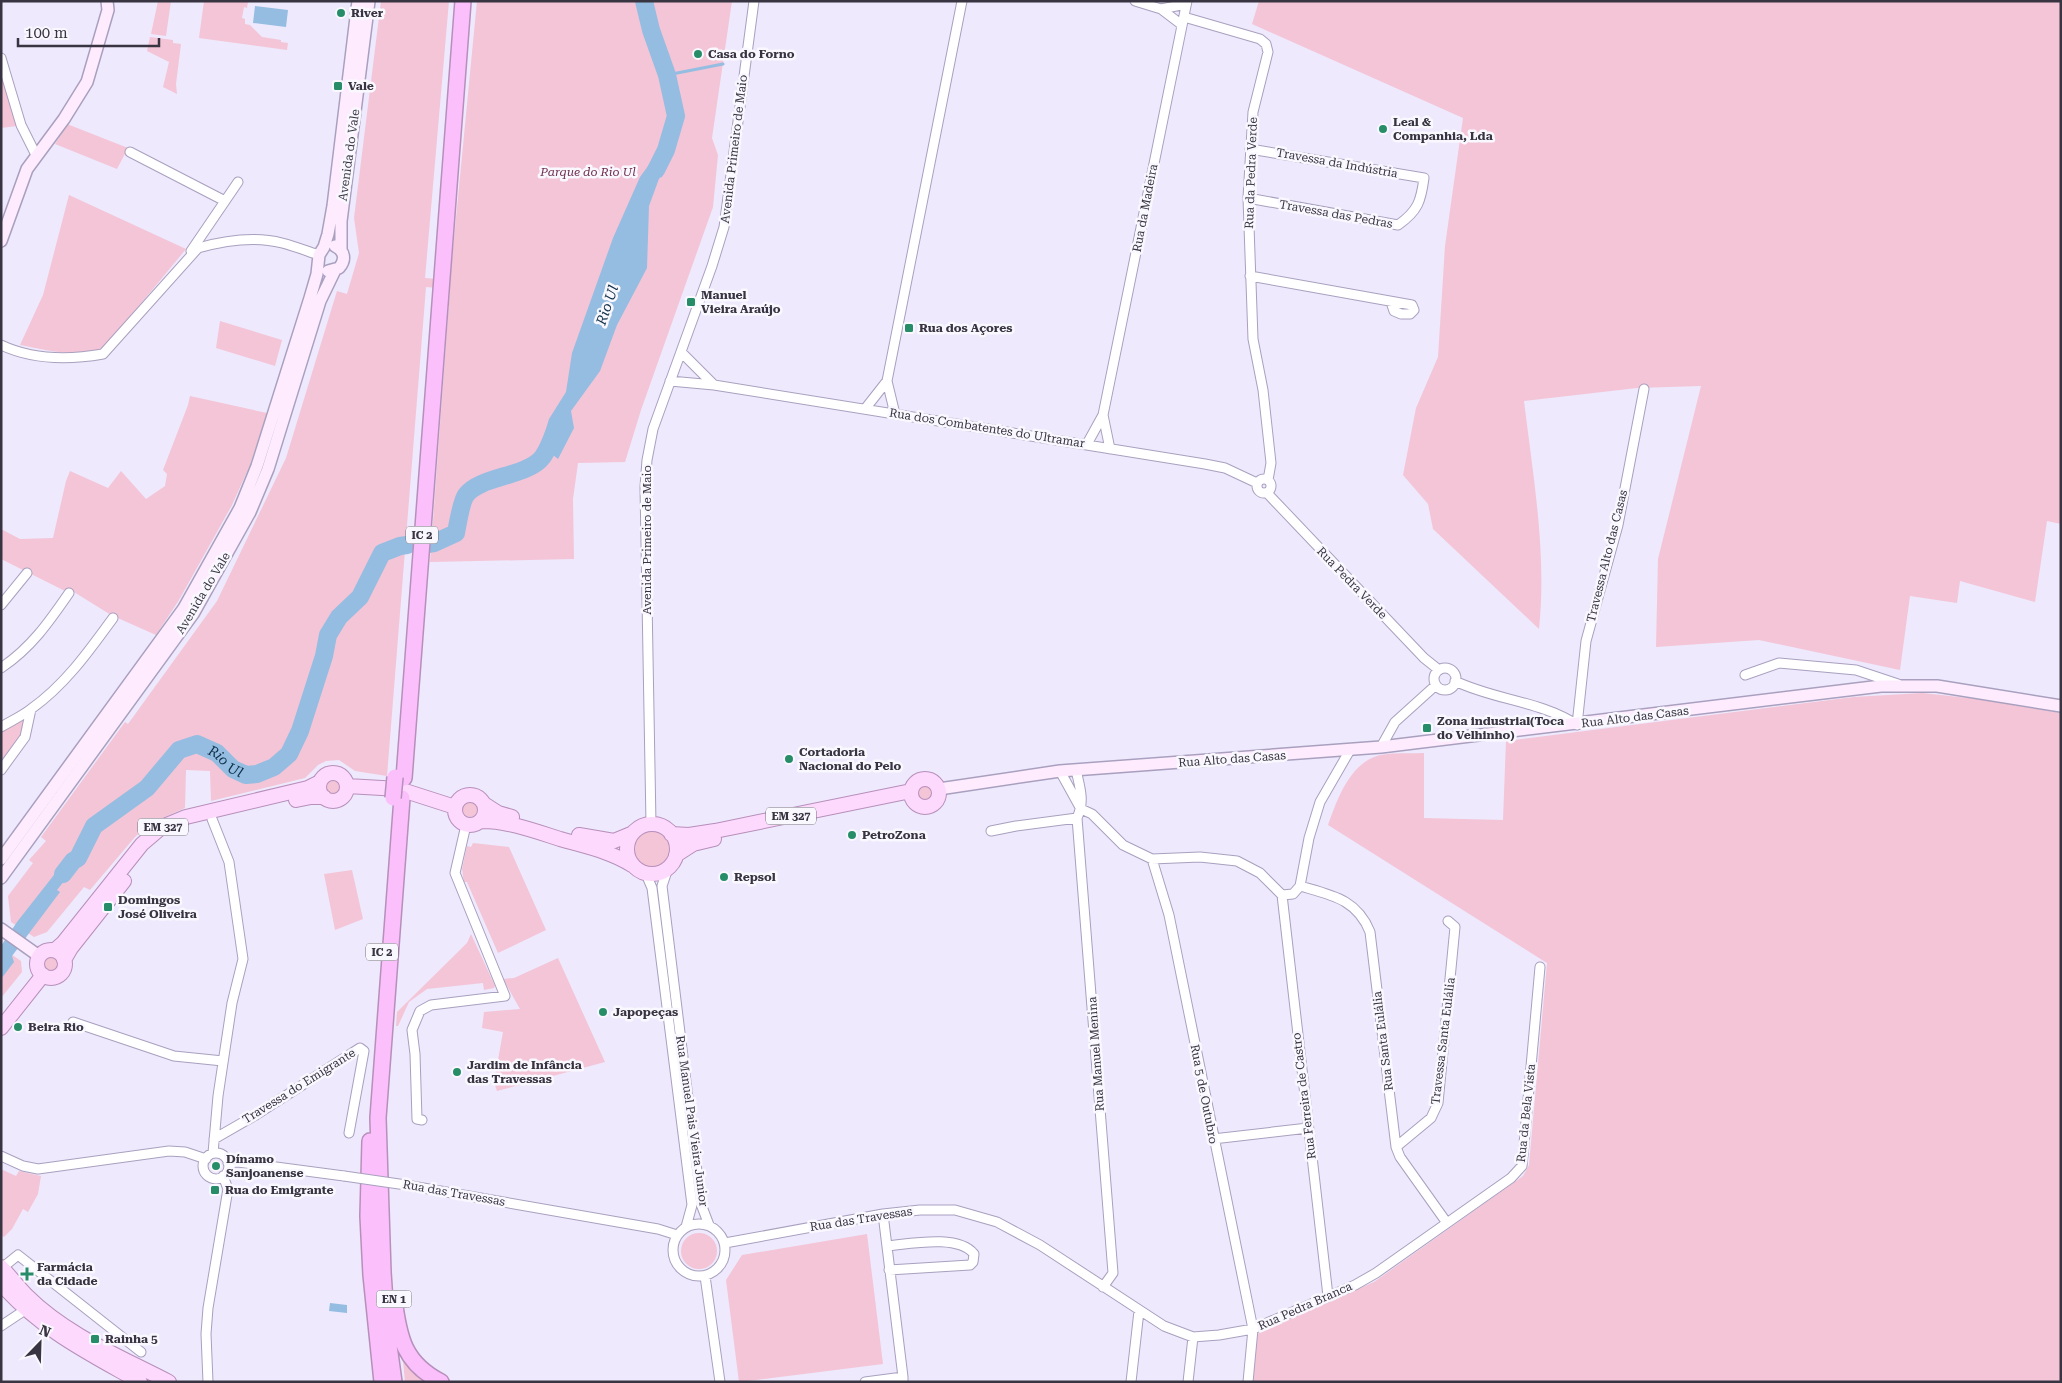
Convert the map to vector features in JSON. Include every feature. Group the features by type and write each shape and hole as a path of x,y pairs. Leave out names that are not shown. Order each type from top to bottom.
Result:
{"highway":[{"name":"IC 2","path":"394,1382 387,1332 380,1225 378,1102 399,777 456,1"},
{"name":"IC 2","path":"399,777 463,1"},
{"name":"IC 2","path":"382,1382 371,1275 368,1216 372,1107 398,798"},
{"name":"EN 1","path":"381,1198 397,1320 402,1341 416,1365 429,1376 441,1382"}],"main road":[{"name":"Avenida do Vale","path":"1,859 184,608 240,508 257,466 310,298 317,274 320,254 328,234 338,170 358,1"},
{"name":"Avenida do Vale","path":"1,878 193,614 250,512 268,469 320,301 335,270 344,262 344,254 341,249 342,208 369,1"},
{"path":"1,241 6,234 5,223 27,169 64,118 86,82 110,4"},
{"path":"335,270 325,269 320,254 333,245 341,249"},
{"name":"Rua Alto das Casas","path":"939,789 1076,770 1381,747 1898,685 1956,688 2061,706"},
{"name":"EM 327","path":"43,975 52,978 61,974 64,969 60,955 63,943 142,844 162,828 186,817 308,788 320,782 326,775 333,773 344,778 347,786 345,794 339,800 331,801 324,797 311,796 212,818 189,825 166,836 147,851 71,948 60,955"},
{"name":"EM 327","path":"924,779 933,781 939,789 937,802 929,807 920,807 912,796 916,783 924,779"},
{"path":"320,782 320,790 324,797"},
{"name":"EM 327","path":"347,786 399,789 455,807"},
{"path":"651,824 643,826 631,834 614,841 595,840 498,813 484,804 478,797 469,795 460,799 455,807 456,816 466,825 474,825 482,821 495,821 617,856 646,874 654,874 668,868"},
{"name":"EM 327","path":"651,824 659,825 671,834 689,835 912,796"},
{"name":"EM 327","path":"668,868 676,855 693,844 912,796"},
{"path":"482,821 485,813 484,804"},
{"path":"631,834 626,849 632,864"},
{"path":"671,834 677,848 676,855"},
{"path":"1,1028 43,975 36,964 33,951 3,929"},
{"name":"EM 327","path":"33,951 46,950 60,955"},
{"path":"2,1268 27,1296 60,1323 90,1342 169,1382"},
{"path":"1,1284 25,1310 54,1333 140,1382"}],"street":[{"name":"Avenida Primeiro de Maio","path":"651,824 645,487 647,460 653,429 724,227 754,1"},
{"path":"895,414 887,381 962,1"},
{"path":"1135,1 1161,8 1183,21"},
{"path":"1161,8 1187,3"},
{"name":"Rua da Madeira","path":"1087,444 1103,415 1187,3"},
{"name":"Rua da Pedra Verde","path":"1183,21 1260,39 1266,44 1268,52 1253,112 1248,198 1253,339 1263,390 1271,462 1268,480"},
{"path":"1,58 21,125 36,155"},
{"name":"Travessa da Indústria","path":"1250,149 1424,178"},
{"path":"130,152 225,201"},
{"name":"Travessa das Pedras","path":"1248,198 1398,225 1409,217 1422,199 1424,178"},
{"path":"188,258 191,250 238,182"},
{"path":"1,345 23,354 47,357 103,354 198,248 218,242 260,240 281,242 320,254"},
{"path":"1250,276 1391,302"},
{"path":"680,352 714,384"},
{"name":"Rua dos Combatentes do Ultramar","path":"670,381 714,384 1087,444 1225,468 1257,483"},
{"path":"865,409 887,381"},
{"name":"Travessa Alto das Casas","path":"1577,724 1586,641 1618,525 1644,389"},
{"name":"Rua da Madeira","path":"1103,415 1110,448"},
{"path":"1262,479 1268,480 1271,488 1267,493 1258,492 1257,483 1262,479"},
{"name":"Rua Pedra Verde","path":"1267,493 1424,658 1439,670"},
{"path":"1,605 27,573"},
{"path":"1,668 39,636 69,593"},
{"path":"1,727 31,709 72,672 113,618"},
{"path":"1745,675 1779,663 1817,665 1856,670 1898,685"},
{"path":"1450,669 1455,675 1452,687 1445,690 1436,686 1434,675 1439,670 1450,669"},
{"path":"1455,681 1473,690 1563,716 1577,724"},
{"path":"1381,747 1395,722 1436,686"},
{"path":"1,770 26,737 31,709"},
{"path":"1060,772 1081,808 1092,814 1123,845 1152,859 1200,857 1237,861 1260,873 1282,895 1293,894 1300,886 1309,838 1320,802 1350,750"},
{"path":"991,831 1077,818 1081,808 1082,795 1076,770"},
{"path":"1,1156 23,1166 38,1169 169,1151 209,1156 224,1156 228,1163 228,1170 223,1176 215,1178 207,1174 204,1167 209,1156 214,1139 232,1003 243,958 229,862 212,818"},
{"name":"Rua Manuel Menina","path":"1077,818 1113,1273 1103,1287"},
{"path":"422,1120 417,1119 415,1054 412,1030 420,1012 431,1004 505,996 455,873 466,825"},
{"name":"Rua 5 de Outubro","path":"1152,859 1169,915 1253,1329 1248,1382"},
{"name":"Rua Manuel Pais Vieira Junior","path":"668,868 662,886 701,1204 709,1226"},
{"name":"Rua Manuel Pais Vieira Junior","path":"646,874 652,888 692,1205 686,1227"},
{"name":"Rua Santa Eulália","path":"1300,886 1337,897 1354,908 1365,919 1370,932 1396,1147 1400,1157 1447,1223"},
{"name":"Rua Ferreira de Castro","path":"1282,895 1328,1296"},
{"name":"Travessa Santa Eulália","path":"1396,1147 1431,1118 1438,1103 1455,927 1448,921"},
{"name":"Rua da Bela Vista","path":"1447,1223 1511,1178 1522,1166 1540,967"},
{"path":"73,1022 174,1056 223,1061"},
{"name":"Travessa do Emigrante","path":"214,1139 254,1116 360,1048 364,1051 349,1133"},
{"path":"1213,1139 1308,1128"},
{"name":"Rua das Travessas","path":"228,1163 238,1162 406,1185 658,1229 677,1235"},
{"path":"208,1382 206,1334 208,1308 228,1189 223,1176"},
{"name":"Rua das Travessas","path":"725,1243 883,1214 920,1210 955,1210 997,1222"},
{"path":"865,1382 903,1380 883,1214"},
{"name":"Rua Pedra Branca","path":"997,1222 1040,1245 1164,1326 1193,1337 1253,1329 1355,1285 1376,1273 1447,1223"},
{"path":"699,1224 709,1226 717,1230 725,1243 725,1255 720,1266 711,1274 705,1276 690,1275 677,1265 673,1249 677,1235 686,1227 699,1224"},
{"path":"887,1246 933,1241 962,1246 974,1254 973,1262 970,1264 889,1270"},
{"path":"2,1268 18,1255 141,1352"},
{"path":"705,1276 720,1382"},
{"path":"1,1326 25,1310"},
{"path":"1131,1382 1139,1311"},
{"path":"1188,1382 1193,1337"}],"green space":[{"path":"158,1 171,1 166,36 151,34"},
{"path":"204,1 256,1 248,2 247,8 244,7 242,18 245,19 245,24 250,25 262,37 288,43 287,50 199,38"},
{"name":"Parque do Rio Ul","path":"381,1 449,1 425,278 450,280 477,1 732,1 712,138 718,155 713,207 641,410 625,462 578,463 573,499 574,559 430,562 450,289 426,287 387,776 355,771 339,760 326,761 318,765 305,778 211,801 210,771 186,770 185,808 149,824 135,837 90,890 84,887 47,932 34,937 11,922 8,896 33,863 29,860 46,841 41,837 125,722 128,724 217,601 286,458 337,291 347,294 359,253 354,218"},
{"path":"1259,1 2061,1 2061,524 2047,521 2035,602 1960,581 1957,603 1910,596 1900,670 1759,640 1656,647 1658,559 1701,386 1637,388 1524,401 1540,543 1541,600 1539,629 1433,529 1428,504 1403,475 1416,408 1438,357 1445,246 1463,118 1252,24"},
{"path":"150,37 173,40 173,43 181,44 176,84 177,94 163,87 169,62 147,51"},
{"path":"1,72 17,126 1,128"},
{"path":"67,124 128,148 117,169 55,144"},
{"path":"69,195 186,249 105,347 97,351 75,354 20,345 43,295"},
{"path":"220,321 282,340 275,366 216,348"},
{"path":"190,396 267,413 250,465 232,505 179,600 156,635 111,615 74,592 67,592 1,559 1,529 20,539 53,538 70,471 108,488 121,471 146,499 165,486 167,474 163,470"},
{"path":"1922,693 1978,699 2061,713 2061,1382 1253,1382 1255,1339 1259,1333 1374,1282 1523,1176 1529,1165 1547,963 1328,825 1345,784 1359,767 1377,756 1424,753 1424,818 1503,820 1506,741 1854,697"},
{"path":"25,717 21,735 1,762 1,732"},
{"path":"333,781 341,789 333,797 325,789"},
{"path":"925,784 931,787 934,793 931,799 925,802 919,799 916,793 919,787"},
{"path":"470,801 476,803 478,809 476,815 470,817 464,815 462,809 464,803"},
{"path":"652,831 665,836 670,849 665,862 652,867 639,862 634,849 639,836"},
{"path":"473,843 509,847 546,930 498,953 467,882 464,882 462,869 467,846 471,847"},
{"path":"352,870 363,919 335,930 324,874"},
{"path":"471,934 495,986 494,988 484,990 483,983 427,989 409,1002 398,1026 396,1026 397,1012 467,943"},
{"path":"1,947 21,961 22,972 1,998"},
{"path":"51,955 57,958 60,964 57,970 51,973 45,970 42,964 45,958"},
{"path":"558,958 605,1062 497,1091 494,1082 503,1032 482,1028 484,1012 520,1009 503,979 514,978"},
{"path":"214,1160 218,1160 222,1166 218,1172 214,1172 210,1168 210,1164"},
{"path":"3,1170 16,1176 19,1171 41,1176 38,1194 28,1212 23,1209 12,1229 4,1237 1,1235 1,1171"},
{"path":"699,1233 712,1238 717,1251 712,1264 699,1269 686,1264 681,1251 686,1238"},
{"path":"867,1234 883,1364 739,1382 726,1280 742,1255"},
{"path":"403,1360 420,1376 429,1382 405,1382"}],"water":[{"path":"255,6 288,10 286,27 253,23"},
{"path":"666,150 664,165 649,206 647,268 617,325 600,371 571,411 574,428 558,459 541,445 549,419 566,392 572,353 613,238 640,177 659,151"},
{"path":"72,852 81,860 57,890 60,892 12,956 14,962 1,979 1,946 17,922"},
{"path":"330,1303 347,1305 347,1313 329,1311"}],"waterway":[{"name":"Rio Ul","path":"644,1 651,30 667,75 676,116 666,150 656,170"},
{"path":"667,75 723,64"},
{"name":"Rio Ul","path":"428,544 456,533 463,502 466,495 472,489 490,480 523,470 540,460 556,429"},
{"name":"Rio Ul","path":"63,874 73,861 78,858 94,826 147,788 179,750 197,744 217,753 233,769 246,775 257,774 274,767 289,754 300,731 324,656 328,635 339,617 360,597 382,553 407,545"}],"place":[{"name":"River","path":"341,13"},
{"name":"Casa do Forno","path":"698,54"},
{"name":"Vale","path":"338,86"},
{"name":"Leal & Companhia, Lda","path":"1383,129"},
{"name":"Manuel Vieira Araújo","path":"691,302"},
{"name":"Rua dos Açores","path":"909,328"},
{"name":"Zona industrial(Toca do Velhinho)","path":"1427,728"},
{"name":"Cortadoria Nacional do Pelo","path":"789,759"},
{"name":"PetroZona","path":"852,835"},
{"name":"Repsol","path":"724,877"},
{"name":"Domingos José Oliveira","path":"108,907"},
{"name":"Japopeças","path":"603,1012"},
{"name":"Beira Rio","path":"18,1027"},
{"name":"Jardim de Infância das Travessas","path":"457,1072"},
{"name":"Dínamo Sanjoanense","path":"216,1166"},
{"name":"Rua do Emigrante","path":"215,1190"},
{"name":"Farmácia da Cidade","path":"27,1274"},
{"name":"Rainha 5","path":"95,1339"}]}
